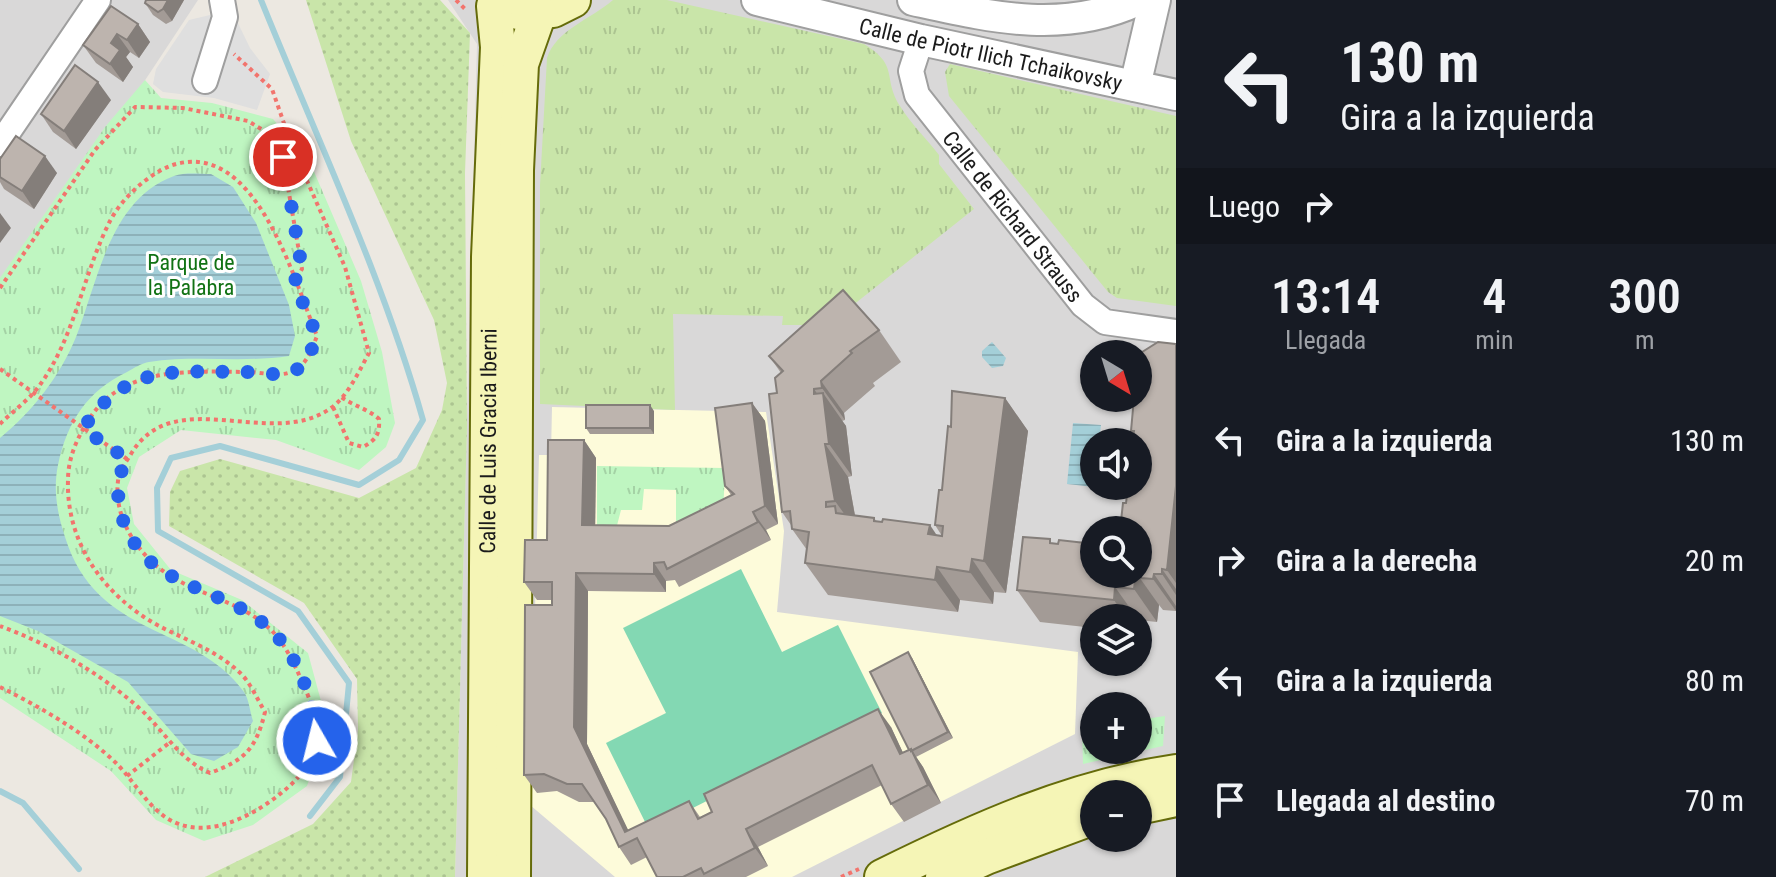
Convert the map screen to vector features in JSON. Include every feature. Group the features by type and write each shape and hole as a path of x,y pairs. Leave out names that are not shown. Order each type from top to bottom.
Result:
{"main road":[{"path":"489,3 539,13 573,0"},
{"name":"Calle de Luis Gracia Iberni","path":"485,877 489,257 498,47 489,3"},
{"name":"Calle de Luis Gracia Iberni","path":"513,877 516,170 521,64 539,13"},
{"path":"1152,794 1173,775"},
{"path":"882,877 1013,817 1079,794 1173,775"},
{"path":"943,877 986,857 1080,822"}],"street":[{"path":"0,144 98,0"},
{"path":"205,81 225,17 222,0"},
{"name":"Calle de Piotr Ilich Tchaikovsky","path":"757,0 921,40 1176,95"},
{"name":"Calle de Piotr Ilich Tchaikovsky","path":"913,0 960,5 1021,22 1070,20 1102,14 1138,0"},
{"path":"1135,86 1155,0"},
{"name":"Calle de Richard Strauss","path":"921,40 911,71 917,95 1083,305 1105,322 1176,332"}],"path":[{"path":"0,687 66,724 127,776 162,815 196,830 235,822 268,805 303,775 317,741 315,711 291,658 271,630 229,602 166,573 127,530 117,504 119,473 138,443 160,425 192,418 276,426 308,420 333,407 369,353 345,267 293,149 272,89 218,39"},
{"path":"0,288 95,150 135,107 183,108 248,121 293,149"},
{"path":"280,141 302,269 294,282"},
{"path":"0,424 33,393 58,353 110,220 155,172 186,161 217,166 250,190 274,232 317,336 307,361 289,373 187,372 147,376 101,401 83,429 68,466 67,504 78,543 110,592 156,625 223,659 241,673 265,712 258,739 237,763 210,773 194,766 140,709 92,670 0,626"},
{"path":"0,369 127,459"},
{"path":"333,407 349,443 363,447 374,441 380,431 379,419 370,410 358,408 341,397"},
{"path":"127,776 169,743"}],"shaded area":[{"path":"0,0 198,0 0,300"},
{"path":"448,0 1176,0 1176,877 455,877 477,44"},
{"path":"210,15 235,17 250,48 270,74 257,110 214,98 163,92 153,84 156,69 189,20"},
{"path":"552,407 766,412 784,531 777,612 1078,652 1075,734 792,877 615,877 530,805 539,455 551,455"}],"green space":[{"path":"306,0 440,0 470,33 465,173 467,427 455,877 205,877 313,824 351,782 358,730 357,679 304,603 169,526 170,492 180,471 220,459 359,498 416,468 442,410 447,383 434,320 351,141"},
{"path":"613,0 667,0 864,44 882,59 900,106 939,155 939,164 974,209 828,325 782,325 783,316 673,314 675,410 540,404 540,185 547,58 566,32"},
{"path":"950,64 1176,116 1176,306 1117,298 1108,292 949,96 945,72"},
{"name":"Parque de la Palabra","path":"145,80 161,98 212,103 273,119 309,160 361,281 382,352 395,423 386,447 359,470 276,440 181,430 139,457 127,488 134,524 171,570 242,600 308,653 328,727 307,786 253,825 204,841 156,820 111,771 0,698 0,278 105,127"},
{"path":"597,466 725,468 723,517 676,534 676,490 644,489 642,510 621,510 614,537 597,538"},
{"path":"741,569 782,652 838,625 882,713 649,830 606,743 666,713 623,628"},
{"path":"1165,716 1163,746 1152,748 1152,718"}],"water":[{"path":"211,174 233,187 256,223 289,305 295,336 289,356 166,360 135,367 101,388 73,422 58,465 56,492 65,537 80,570 100,595 123,613 200,653 224,670 246,695 253,721 238,747 214,761 191,754 128,682 38,631 0,616 0,438 24,416 54,379 76,337 109,244 135,203 152,187 174,176"},
{"path":"992,342 1006,358 1003,366 992,368 982,357 982,351"},
{"path":"1073,423 1101,425 1101,428 1080,428 1080,485 1067,484"}],"building":[{"path":"146,0 168,0 158,12 145,3"},
{"path":"111,6 138,24 127,40 117,34 111,43 120,50 110,64 83,45"},
{"path":"75,65 98,82 64,131 41,114"},
{"path":"16,136 45,156 22,191 0,177 0,159"},
{"path":"843,290 879,330 850,351 852,353 821,381 822,388 814,389 814,394 823,393 829,444 825,444 835,501 826,502 826,507 835,506 836,513 874,518 874,521 882,522 883,519 930,525 928,534 942,536 943,526 935,525 948,426 951,427 952,391 1005,398 984,561 972,559 970,572 937,567 935,580 805,563 809,532 792,529 790,511 782,512 769,394 777,393 775,378 783,371 769,356"},
{"path":"1158,342 1176,344 1176,486 1167,570 1162,569 1162,574 1154,574 1153,579 1152,516 1122,516 1126,500 1152,500 1152,428 1131,428 1133,412 1152,412 1152,346"},
{"path":"752,403 765,506 753,512 758,522 667,569 664,562 654,563 654,574 576,573 574,727 625,832 689,801 698,819 712,812 704,794 878,709 900,754 911,749 928,785 891,804 872,765 746,829 755,848 704,874 701,868 683,877 657,877 637,838 619,847 606,819 582,784 567,784 544,774 524,775 525,605 552,605 552,582 524,582 525,540 547,540 548,440 584,440 582,525 669,526 734,494 725,486 715,408"},
{"path":"586,405 650,405 650,428 586,428"},
{"path":"1023,537 1050,539 1050,543 1058,544 1059,540 1080,542 1080,588 1115,588 1114,600 1017,590"},
{"path":"908,652 948,732 911,751 870,672"}],"waterway":[{"path":"261,0 348,208 407,366 423,420 399,460 359,485 220,446 171,458 157,488 158,531 298,611 349,683 340,777 310,816"},
{"path":"0,791 23,803 79,869"}],"route":[{"path":"283,157 302,269 294,282 317,336 307,361 289,373 187,372 147,376 101,401 83,429 127,459 119,473 117,504 127,530 147,555 166,573 229,602 271,630 291,658 315,711 317,741"}]}
